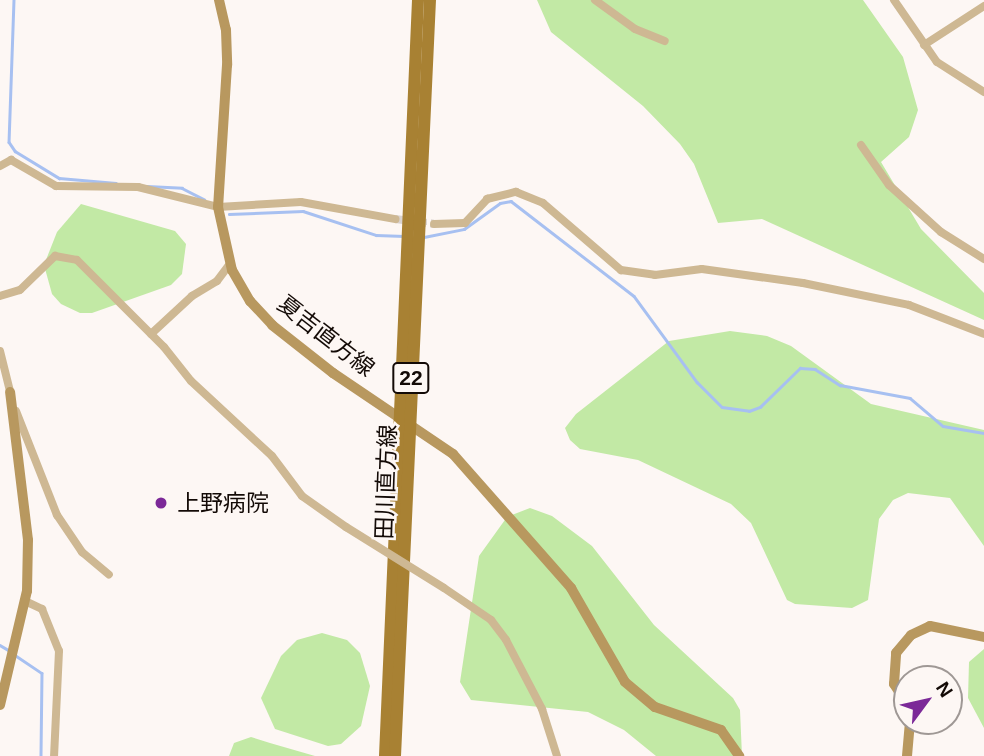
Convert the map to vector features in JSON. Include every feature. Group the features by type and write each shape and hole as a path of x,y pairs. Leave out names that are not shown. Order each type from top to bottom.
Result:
{"main road":[{"name":"夏吉直方線","path":"219,0 226,30 227,65 218,207 230,264 250,301 272,325 333,373 404,418 453,454 546,554 571,588 625,682 655,707 721,730 739,756"},
{"name":"田川直方線","path":"395,756 418,0"},
{"name":"田川直方線","path":"385,756 430,0"},
{"path":"0,705 25,601 28,540 10,392"},
{"path":"895,665 896,653 911,635 930,626 984,637"},
{"path":"907,756 909,735"}],"street":[{"path":"595,0 635,29 665,41"},
{"path":"894,0 937,62 984,92"},
{"path":"924,45 984,6"},
{"path":"860,145 889,185 941,232 984,259"},
{"path":"0,166 11,160 56,186 138,187 218,207 301,202 395,219"},
{"path":"434,225 466,223 487,199 516,192 543,203 621,270 655,275 702,269 803,284 909,305 984,334"},
{"path":"0,296 20,290 55,256 64,255 77,260 151,334 191,382 272,456 302,496 491,620 506,640 542,709 557,756"},
{"path":"151,334 192,296 217,281 230,264"},
{"path":"0,351 10,392 57,515 82,552 109,575"},
{"path":"25,601 41,609 59,651 54,756"}],"green space":[{"path":"537,0 863,0 903,57 918,110 909,137 881,162 921,229 984,293 984,320 762,219 718,223 694,164 680,144 643,106 551,32"},
{"path":"81,204 175,231 186,244 182,274 171,285 92,313 80,313 61,304 52,294 44,265 57,232"},
{"path":"730,331 767,336 791,346 871,404 984,430 984,546 950,498 908,493 893,500 879,519 868,600 852,608 795,604 787,600 751,523 731,504 638,460 580,449 570,440 565,428 576,414 669,341"},
{"path":"530,508 552,516 592,546 654,625 733,698 740,710 742,756 656,756 624,730 588,712 471,700 460,682 479,556 507,517"},
{"path":"322,633 347,640 360,653 370,686 361,726 341,744 328,746 275,729 261,698 281,656 297,640"},
{"path":"984,649 984,728 968,698 969,662"},
{"path":"251,737 315,756 229,756 234,743"}],"waterway":[{"path":"14,0 9,142 15,151 59,178 116,183"},
{"path":"147,186 182,188 204,199"},
{"path":"424,237 464,229 500,203 511,201 634,296 697,382 722,407 749,411 760,407 800,368 815,369 840,385 910,398 943,426 984,433"},
{"path":"229,214 303,211 376,235 404,236"},
{"path":"0,645 10,651"},
{"path":"15,655 42,673 41,756"}],"tunnel":[{"path":"395,219 434,224"}],"place":[{"name":"上野病院","path":"161,503"}]}
